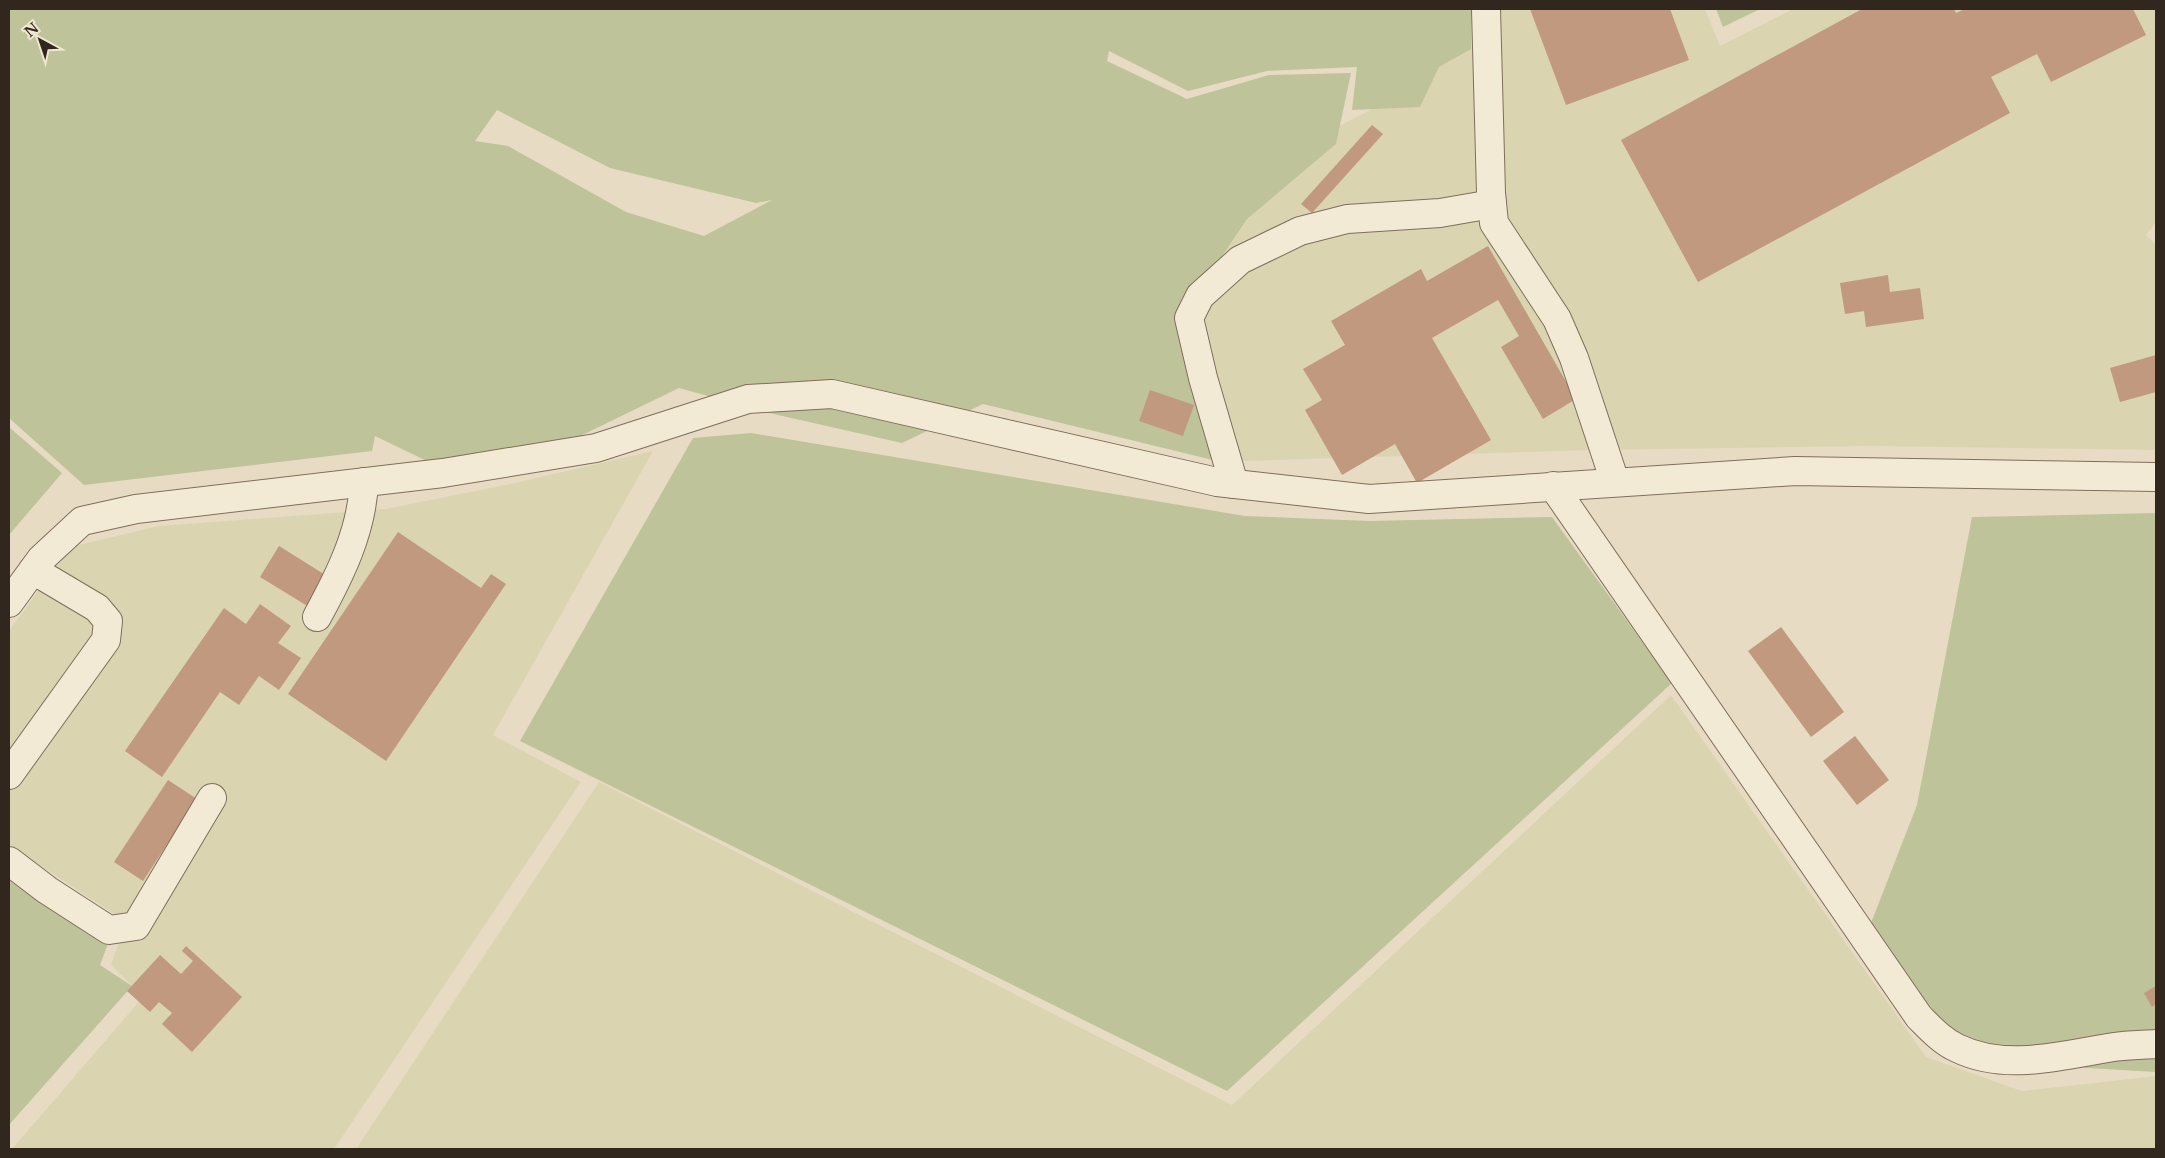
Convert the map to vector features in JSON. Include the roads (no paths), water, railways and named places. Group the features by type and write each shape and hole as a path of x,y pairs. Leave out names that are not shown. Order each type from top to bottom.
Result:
{"street":[{"path":"1486,9 1494,223 1557,318 1574,358 1615,482"},
{"path":"1234,484 1189,318 1200,296 1240,260 1300,231 1347,219 1440,213 1492,204"},
{"path":"9,603 41,559 82,520 136,509 443,473 596,448 748,399 832,394 1217,482 1370,499 1795,471 2156,477"},
{"path":"317,617 339,577 354,537 363,497 364,482"},
{"path":"1553,486 1919,1017 1937,1035 1980,1057 2002,1060 2042,1059 2117,1047 2156,1044"},
{"path":"9,775 106,640 108,622 97,608 33,570"},
{"path":"9,861 47,890 109,930 136,926 212,798"}]}
